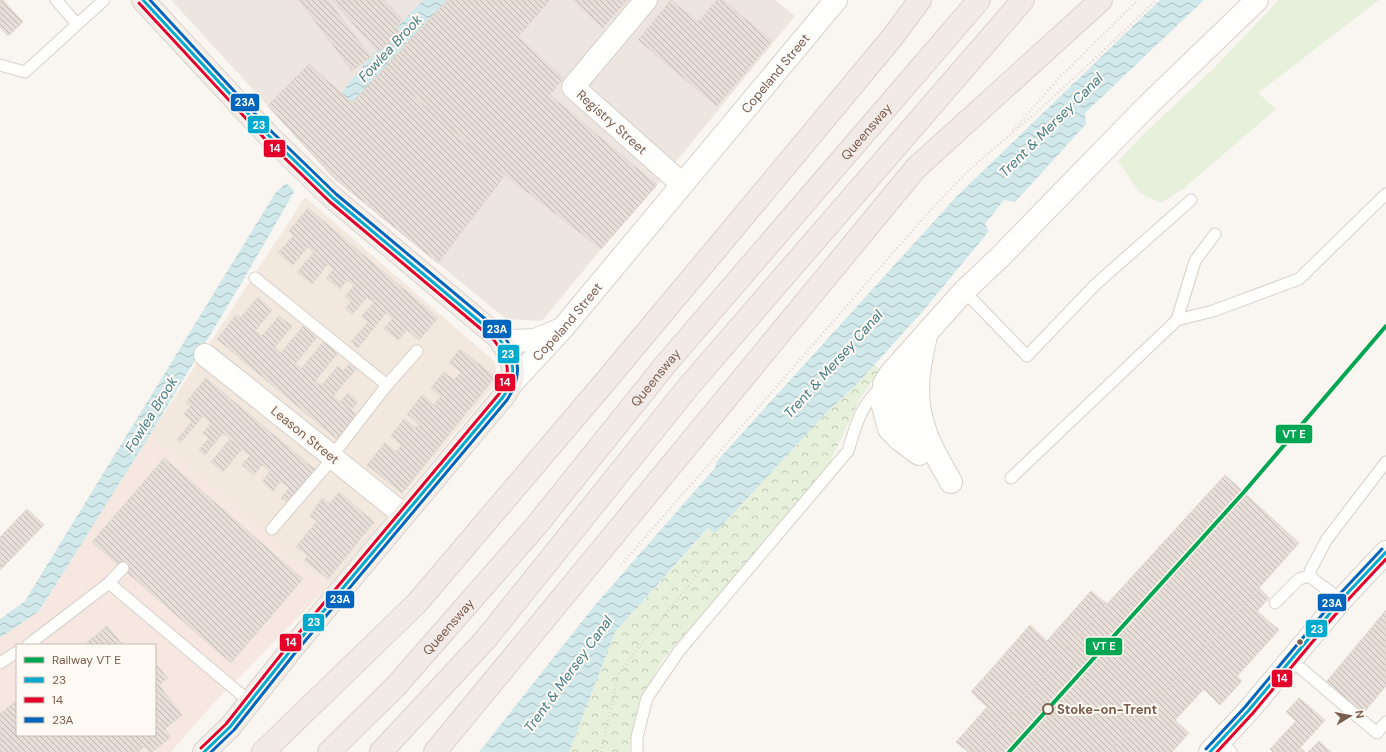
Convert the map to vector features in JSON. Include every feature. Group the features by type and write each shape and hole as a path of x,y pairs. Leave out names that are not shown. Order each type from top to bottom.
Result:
{"highway":[{"path":"263,752 417,604 732,230 891,39 920,0"},
{"name":"Queensway","path":"329,752 396,686 536,526 665,365 980,0"},
{"path":"381,752 485,640 689,386 1023,0"},
{"path":"435,752 916,168 1101,0"},
{"path":"322,752 363,719"}],"main road":[{"path":"143,0 268,135 332,198 498,337 508,351 513,366 511,384"},
{"name":"Copeland Street","path":"204,752 230,727 291,650 503,396 511,384"}],"street":[{"name":"Registry Street","path":"646,0 573,87 682,184"},
{"name":"Copeland Street","path":"511,384 562,329 836,0"},
{"path":"904,358 899,380 901,414 906,434 919,454 900,440 889,429 882,406 884,384 904,358 964,291 999,258 1147,106 1204,53 1257,0"},
{"path":"498,337 513,341 535,340 562,329"},
{"path":"926,335 918,368 920,414 926,434 951,482"},
{"name":"Leason Street","path":"205,355 404,515"},
{"path":"1221,748 1290,660 1341,600 1386,552"}],"lane":[{"path":"56,0 77,24"},
{"path":"0,65 25,72 104,0"},
{"path":"1177,320 1213,311 1299,279 1386,194"},
{"path":"964,291 1026,356 1095,285 1191,200"},
{"path":"1011,478 1177,320 1195,261 1215,234"},
{"path":"255,278 387,385"},
{"path":"272,529 332,457 387,385 417,351"},
{"path":"637,752 637,737 647,698 679,651 848,451 860,414 871,396 884,384"},
{"path":"1309,576 1311,569 1327,539 1386,462"},
{"path":"29,644 109,583 123,568"},
{"path":"1309,576 1341,600"},
{"path":"1275,603 1299,579 1309,576"},
{"path":"109,583 250,702"},
{"path":"0,663 16,653"},
{"path":"1290,660 1377,733 1386,722"}],"path":[{"path":"1006,138 1060,77 1138,0"},
{"path":"617,571 926,215 971,168 1102,52 1156,0"},
{"path":"601,752 618,675 633,654 720,547"}],"shaded area":[{"path":"171,0 423,0 399,25 341,93 345,96 412,38 447,0 775,0 795,16 657,185 601,249 542,321 506,319 334,178"},
{"path":"305,197 495,362 497,382 329,586 288,556 269,534 150,435"},
{"path":"150,435 269,534 288,556 329,586 211,706 171,752 0,752 0,638 39,611"}],"green space":[{"path":"1279,0 1379,0 1258,93 1276,109 1183,189 1161,203 1140,193 1118,161 1145,133 1215,67"},
{"path":"874,364 880,369 861,397 825,472 663,659 645,692 634,723 629,752 569,752 615,632 709,528 714,532 826,413 856,385"}],"water":[{"name":"Fowlea Brook","path":"423,0 447,0 352,103 341,93 380,45"},
{"name":"Trent & Mersey Canal","path":"1160,0 1204,0 1085,113 1086,124 1015,202 1004,200 985,224 989,231 923,311 856,385 826,413 715,533 708,528 615,632 569,752 479,752 595,605 715,468 717,461 956,197"},
{"name":"Fowlea Brook","path":"286,183 294,192 150,435 39,611 0,638 0,619 25,601 276,192"}],"building":[{"path":"0,0 3,0 23,22 8,36 0,27"},
{"path":"299,0 328,0 371,57 352,71"},
{"path":"332,0 384,0 403,20 396,27 401,32 378,52"},
{"path":"447,0 550,0 518,37 563,78 550,95 657,185 601,249 505,175 438,263 334,178 268,106 309,64 352,103"},
{"path":"573,0 627,0 603,28"},
{"path":"671,0 698,22 717,0 723,0 772,41 717,106 638,40"},
{"path":"309,64 352,103 383,70 505,175 438,263 334,178 268,106"},
{"path":"308,208 438,318 419,340 407,330 398,340 384,329 393,318 386,313 358,348 351,342 368,322 362,316 374,302 367,297 352,315 345,308 351,302 345,296 354,286 347,280 340,289 326,278 334,269 328,264 312,284 297,272 314,252 308,247 293,265 278,253 294,235 289,231"},
{"path":"258,297 272,310 255,331 262,336 279,316 292,326 275,347 281,353 305,324 318,336 295,364 301,369 324,341 338,353 315,381 321,386 338,366 343,371 350,363 357,368 333,396 340,402 348,393 358,402 351,410 358,417 338,440 217,339 236,315 240,318"},
{"path":"460,349 495,377 402,493 367,465 385,443 396,452 402,445 391,436 404,419 415,428 419,424 407,414 422,395 434,405 441,396 431,388 444,372 454,380 461,372 449,363"},
{"path":"206,378 318,472 288,503 281,498 289,488 281,481 273,491 262,481 270,472 262,465 254,475 242,465 250,455 242,449 223,472 211,462 230,439 223,433 205,455 199,450 209,438 203,433 211,423 203,416 180,443 177,440 192,421 184,414 191,406 186,402"},
{"path":"164,458 303,579 231,663 92,542"},
{"path":"1225,475 1299,543 1259,588 1108,752 976,752 1107,604"},
{"path":"339,492 374,522 328,579 304,560 308,556 296,547 317,521 310,516 322,498 330,504"},
{"path":"27,509 44,525 0,570 0,537"},
{"path":"1259,588 1269,598 1257,611 1279,630 1237,676 1242,681 1220,705 1204,689 1175,720 1189,733 1172,752 1108,752"},
{"path":"1091,591 1107,604 976,752 968,752 956,742 987,707 971,692 1030,625 1047,641"},
{"path":"1386,610 1386,686 1360,717 1323,686"},
{"path":"107,626 122,644 85,644"},
{"path":"156,664 168,678 159,685 182,715 165,729 171,737 152,752 149,752 145,746 138,752 0,752 0,714 16,701 16,736 156,736"},
{"path":"1299,698 1325,720 1300,748 1305,752 1273,752 1270,749 1296,721 1286,712"},
{"path":"1319,741 1331,752 1308,752"}],"transit line":[{"name":"23","path":"143,0 268,135 333,198 498,337 511,360 513,374 503,397 291,650 230,727 204,752"},
{"name":"23A","path":"150,0 272,132 336,194 502,333 516,358 517,366 516,382 507,400 295,653 234,730 211,752"},
{"name":"14","path":"139,3 264,138 330,202 494,340 503,354 507,367 506,380 499,394 287,647 226,724 201,748"},
{"path":"1009,752 1244,492 1386,326"},
{"name":"23A","path":"1206,749 1245,707 1337,597 1382,549"},
{"name":"23","path":"1210,752 1249,710 1341,600 1386,552"},
{"name":"14","path":"1217,752 1253,713 1345,603 1386,559"}],"place":[{"name":"Stoke-on-Trent","path":"1048,709"}]}
